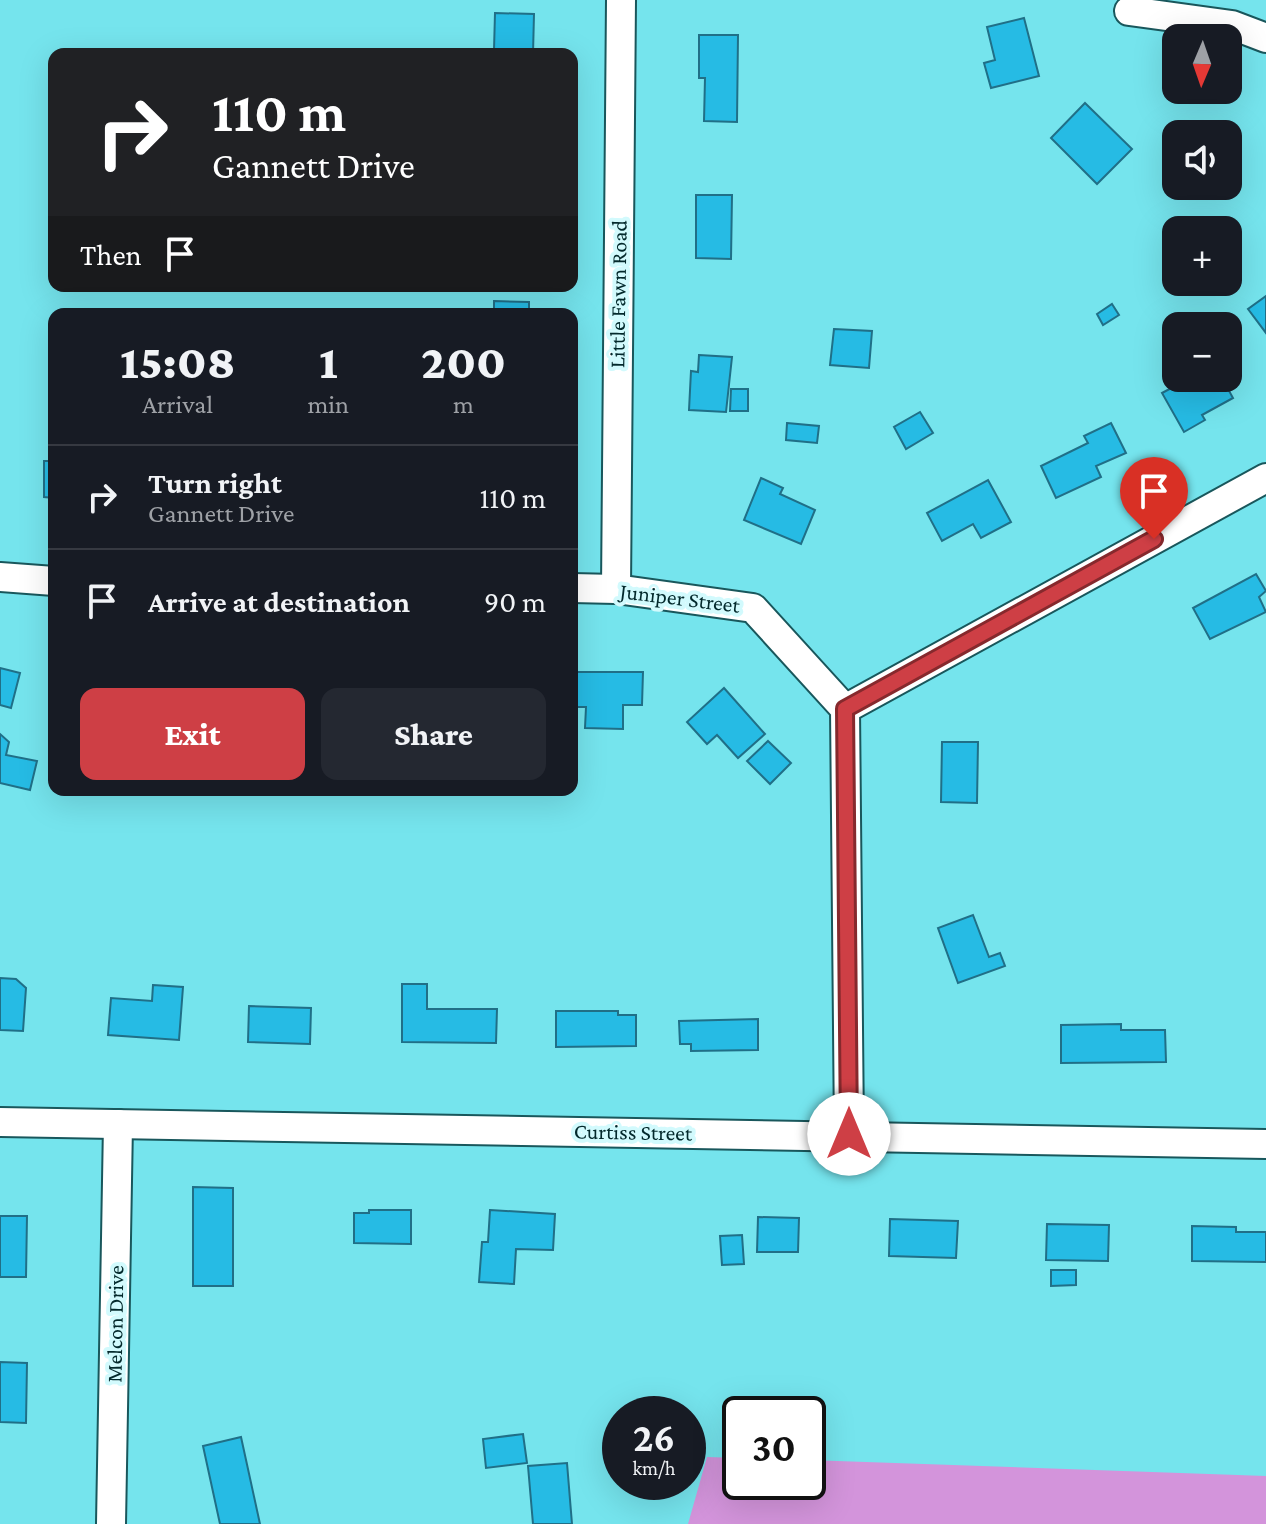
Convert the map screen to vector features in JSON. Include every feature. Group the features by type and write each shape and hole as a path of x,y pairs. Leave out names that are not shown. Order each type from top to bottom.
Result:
{"street":[{"name":"Little Fawn Road","path":"616,589 621,0"},
{"path":"1129,11 1232,25 1266,38"},
{"path":"849,1134 845,709 1266,478"},
{"path":"0,577 48,581"},
{"name":"Juniper Street","path":"578,588 616,589 753,608 845,709"},
{"name":"Curtiss Street","path":"0,1122 849,1134 1266,1144"},
{"name":"Melcon Drive","path":"111,1524 118,1124"}],"shaded area":[{"path":"707,1457 722,1457 722,1500 826,1500 826,1461 1266,1476 1266,1524 688,1524 695,1500 706,1500"}],"building":[{"path":"495,13 534,14 533,48 494,48"},
{"path":"1024,18 1039,76 991,88 984,63 995,60 987,27"},
{"path":"699,35 738,35 737,122 704,121 705,78 699,78"},
{"path":"1085,103 1132,149 1097,184 1051,138"},
{"path":"696,195 732,195 731,259 696,258"},
{"path":"1266,296 1266,333 1248,309"},
{"path":"494,301 529,302 529,308 494,308"},
{"path":"1112,304 1119,315 1103,325 1097,314"},
{"path":"834,329 872,331 869,368 830,365"},
{"path":"699,355 732,357 726,412 689,410 691,371 698,372"},
{"path":"731,389 748,389 748,411 730,411"},
{"path":"1230,392 1233,398 1202,415 1205,420 1184,432 1162,393"},
{"path":"920,412 933,433 906,449 894,427"},
{"path":"787,423 819,426 817,443 786,440"},
{"path":"1111,423 1126,453 1096,466 1101,477 1056,498 1041,466 1088,443 1084,436"},
{"path":"44,461 48,461 48,497 44,497"},
{"path":"761,478 783,488 780,494 815,510 801,544 744,520"},
{"path":"988,480 1011,522 981,538 973,524 942,541 927,513"},
{"path":"1256,574 1266,591 1259,597 1266,612 1210,639 1193,608"},
{"path":"0,668 20,673 11,708 0,705"},
{"path":"578,672 643,672 642,705 623,705 623,729 585,728 586,707 578,707"},
{"path":"724,688 765,734 738,758 717,735 707,744 687,722"},
{"path":"0,734 9,742 6,755 37,761 30,790 0,783"},
{"path":"768,741 791,763 770,784 747,761"},
{"path":"942,742 978,742 977,803 941,802"},
{"path":"973,915 989,957 1000,953 1005,966 958,983 938,928"},
{"path":"0,978 16,979 26,988 23,1031 0,1030"},
{"path":"402,984 427,984 427,1009 497,1009 496,1043 402,1042"},
{"path":"153,985 183,987 179,1040 108,1035 111,998 152,1001"},
{"path":"249,1006 311,1008 310,1044 248,1042"},
{"path":"556,1011 618,1011 618,1015 636,1015 636,1046 556,1047"},
{"path":"758,1019 758,1050 691,1051 691,1044 680,1044 679,1021"},
{"path":"1121,1024 1121,1030 1165,1030 1166,1062 1061,1063 1061,1025"},
{"path":"193,1187 233,1188 233,1286 193,1286"},
{"path":"369,1210 411,1210 411,1244 354,1243 354,1213 369,1213"},
{"path":"490,1210 555,1214 553,1250 516,1249 514,1284 479,1282 482,1242 488,1242"},
{"path":"0,1216 27,1216 26,1277 0,1277"},
{"path":"758,1217 799,1218 798,1252 757,1252"},
{"path":"890,1219 958,1221 956,1258 889,1256"},
{"path":"1047,1224 1109,1225 1108,1261 1046,1260"},
{"path":"1192,1226 1236,1227 1236,1232 1266,1232 1266,1262 1192,1261"},
{"path":"742,1235 744,1264 722,1265 720,1236"},
{"path":"1051,1270 1076,1270 1076,1285 1051,1286"},
{"path":"0,1362 27,1363 26,1423 0,1422"},
{"path":"523,1434 527,1463 486,1468 483,1439"},
{"path":"241,1437 260,1524 220,1524 203,1446"},
{"path":"567,1463 572,1524 533,1524 528,1466"}],"route":[{"path":"849,1134 845,709 1154,539"}]}
